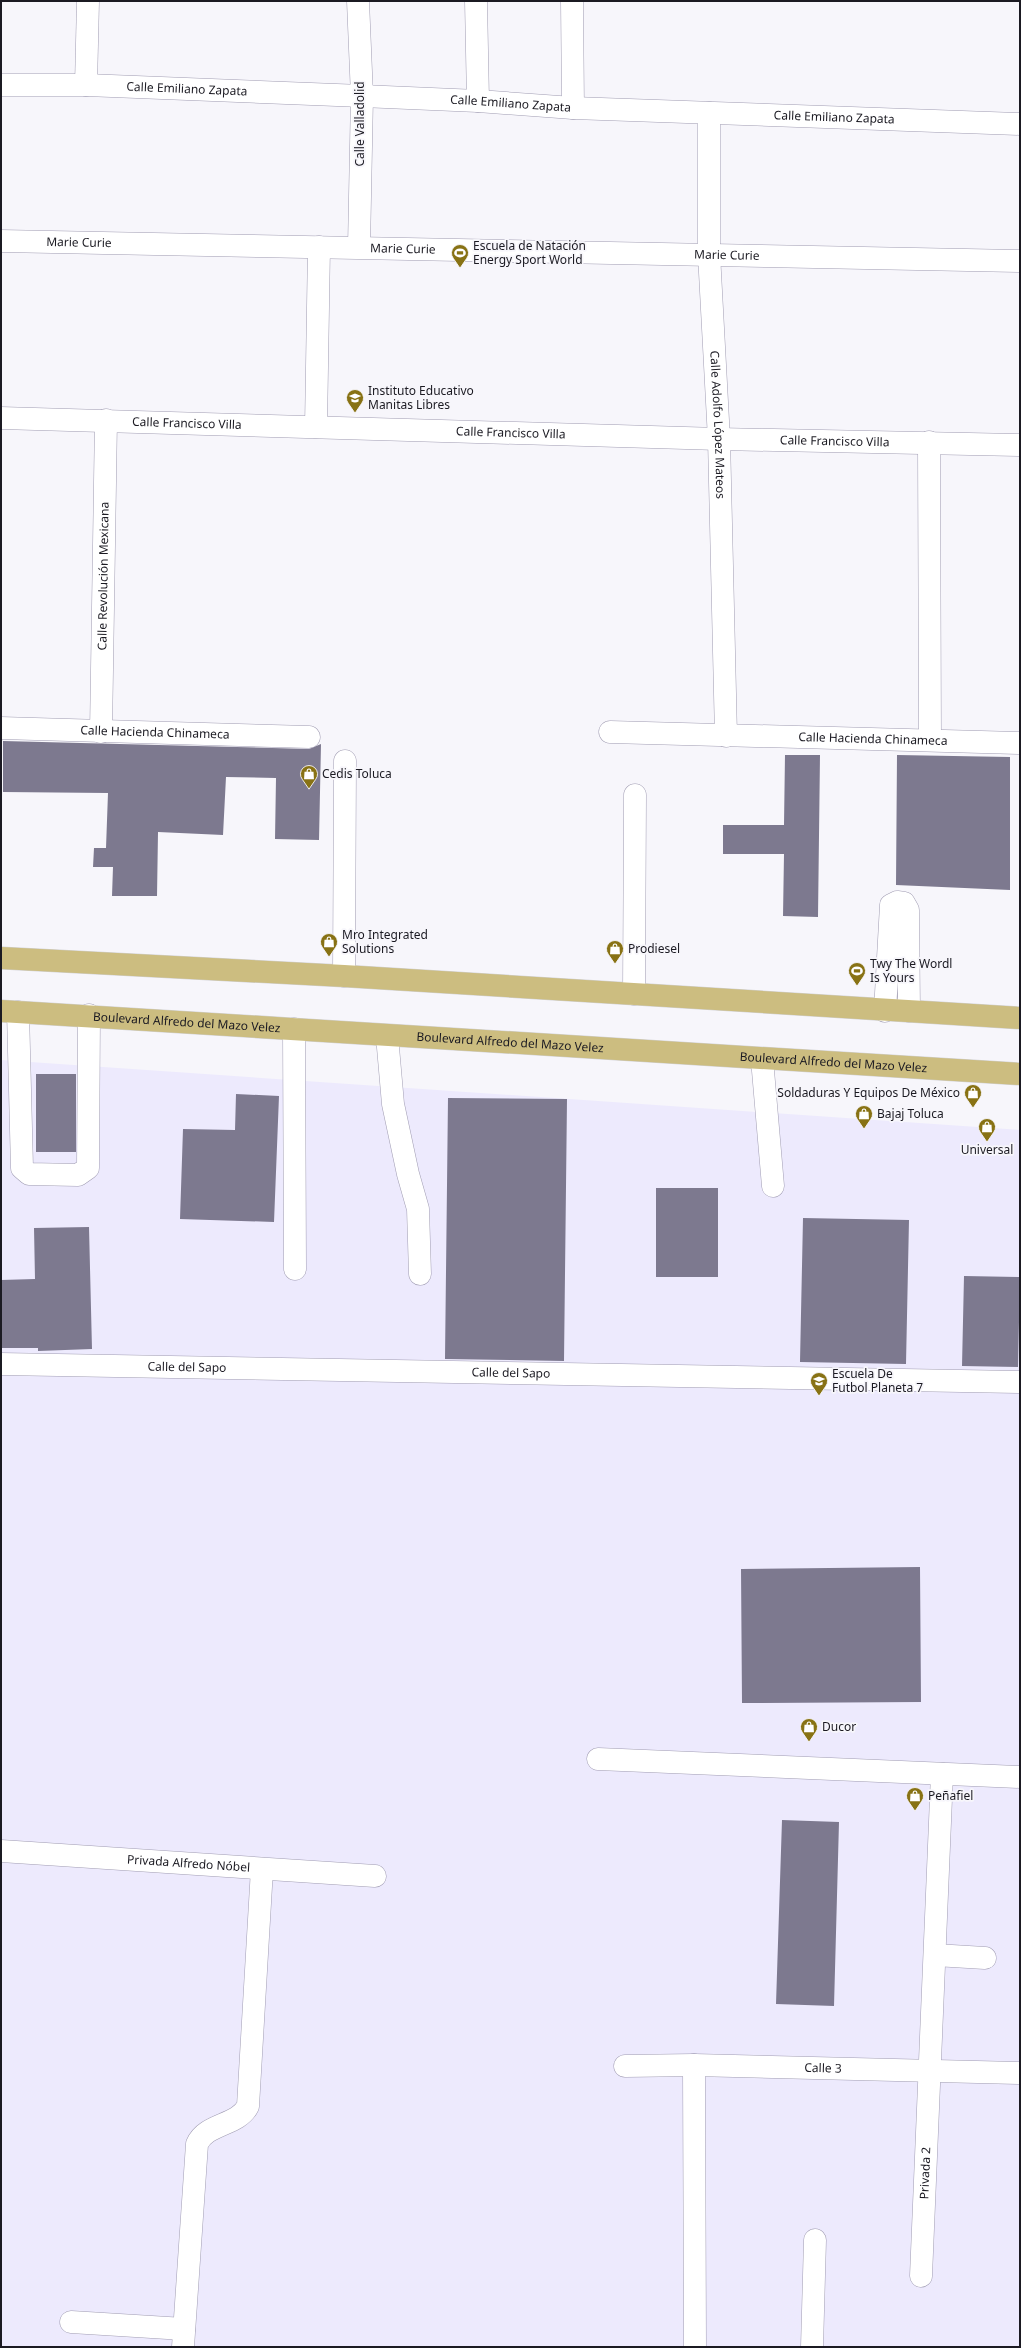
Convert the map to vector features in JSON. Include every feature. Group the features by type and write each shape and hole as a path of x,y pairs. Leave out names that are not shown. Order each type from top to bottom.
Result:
{"main road":[{"path":"1,958 344,976 885,1011 909,1011 1020,1018"},
{"name":"Boulevard Alfredo del Mazo Velez","path":"10,1011 89,1015 387,1036 1020,1074"}],"street":[{"path":"86,85 88,1"},
{"name":"Calle Valladolid","path":"358,1 362,96 359,247"},
{"path":"476,1 478,101"},
{"path":"572,1 573,108"},
{"name":"Calle Emiliano Zapata","path":"1,85 86,85 478,101 573,108 1020,124"},
{"name":"Calle Adolfo López Mateos","path":"708,113 709,254 719,439 726,736"},
{"name":"Marie Curie","path":"1,241 1020,261"},
{"path":"316,427 319,247"},
{"name":"Calle Francisco Villa","path":"1,418 719,439 1020,445"},
{"name":"Calle Revolución Mexicana","path":"101,732 106,420"},
{"path":"929,442 930,740"},
{"name":"Calle Hacienda Chinameca","path":"1,728 309,737"},
{"name":"Calle Hacienda Chinameca","path":"610,732 1020,743"},
{"path":"344,976 346,761"},
{"path":"634,795 634,994"},
{"path":"885,1011 891,905 897,902 904,903 908,910 909,1011"},
{"path":"10,1011 22,1168 29,1174 78,1175 88,1168 89,1015"},
{"path":"294,1029 295,1269"},
{"path":"387,1036 393,1104 418,1209 420,1274"},
{"path":"762,1059 773,1186"},
{"name":"Calle del Sapo","path":"1,1364 1020,1382"},
{"path":"598,1759 1020,1777"},
{"name":"Privada 2","path":"921,2276 942,1774"},
{"name":"Privada Alfredo Nóbel","path":"1,1851 375,1876"},
{"path":"71,2322 184,2338 198,2144 201,2136 242,2115 248,2106 262,1869"},
{"path":"935,1955 985,1958"},
{"path":"694,2065 694,2347"},
{"name":"Calle 3","path":"625,2066 694,2065 1020,2073"},
{"path":"812,2347 815,2240"}],"shaded area":[{"path":"1,1060 1020,1130 1020,2347 1,2347"}],"building":[{"path":"3,741 309,749 321,744 319,840 275,839 276,778 226,777 223,835 158,832 157,896 112,896 113,867 93,867 94,848 106,848 108,793 3,792"},
{"path":"785,755 820,755 818,917 783,916 784,854 723,854 723,825 784,825"},
{"path":"897,755 1010,757 1010,890 896,885"},
{"path":"36,1074 76,1074 76,1152 36,1152"},
{"path":"236,1094 279,1096 274,1222 180,1219 183,1129 235,1130"},
{"path":"448,1098 567,1099 564,1361 445,1359"},
{"path":"656,1188 718,1188 718,1277 656,1277"},
{"path":"803,1218 909,1220 906,1364 800,1362"},
{"path":"89,1227 92,1349 38,1351 38,1348 1,1348 1,1280 35,1279 34,1228"},
{"path":"964,1276 1020,1277 1018,1367 962,1366"},
{"path":"920,1567 921,1702 742,1703 741,1569"},
{"path":"782,1820 839,1822 834,2006 776,2004"}],"place":[{"name":"Escuela de Natación Energy Sport World","path":"460,268"},
{"name":"Instituto Educativo Manitas Libres","path":"355,413"},
{"name":"Cedis Toluca","path":"309,789"},
{"name":"Mro Integrated Solutions","path":"329,957"},
{"name":"Prodiesel","path":"615,964"},
{"name":"Twy The Wordl Is Yours","path":"857,986"},
{"name":"Soldaduras Y Equipos De México","path":"973,1108"},
{"name":"Bajaj Toluca","path":"864,1129"},
{"name":"Universal","path":"987,1142"},
{"name":"Escuela De Futbol Planeta 7","path":"819,1396"},
{"name":"Ducor","path":"809,1742"},
{"name":"Peñafiel","path":"915,1811"}]}
